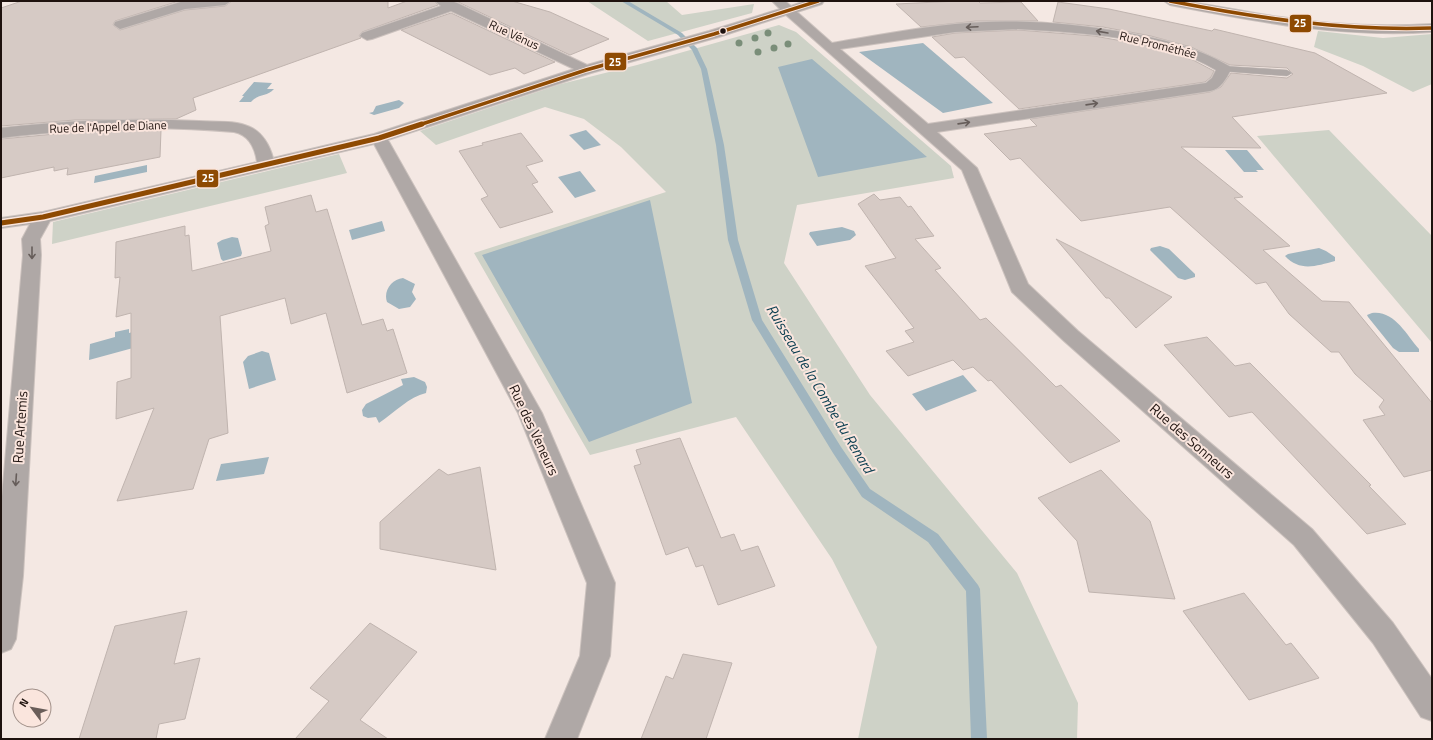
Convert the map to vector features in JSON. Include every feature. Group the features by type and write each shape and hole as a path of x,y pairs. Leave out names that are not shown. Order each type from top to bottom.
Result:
{"street":[{"path":"120,24 184,5 225,1"},
{"path":"1,223 43,216 379,138 586,70 714,34 783,5 818,1"},
{"path":"1170,1 1297,24 1347,29 1399,30 1432,28"},
{"path":"367,36 447,4"},
{"name":"Rue Vénus","path":"447,4 586,70"},
{"path":"783,5 829,47 925,128 1210,87 1218,80 1224,69"},
{"name":"Rue Prométhée","path":"829,47 955,28 1018,25 1082,29 1157,42 1202,56 1224,69"},
{"name":"Rue de l'Appel de Diane","path":"1,133 26,130 145,123 233,127 250,132 260,145 266,165"},
{"name":"Rue des Sonneurs","path":"925,128 969,168 1019,287 1071,336 1303,537 1383,633 1432,706"},
{"name":"Rue des Veneurs","path":"379,138 530,413 601,583 595,656 561,739"},
{"name":"Rue Artemis","path":"1,639 10,568 32,240 43,216"}],"lane":[{"path":"1224,69 1287,73"}],"shaded area":[{"path":"587,1 666,1 682,15 754,4 752,13 648,41"},
{"path":"779,25 796,32 951,166 954,178 797,205 784,263 870,395 1017,573 1078,703 1077,739 858,739 877,647 832,559 736,417 590,455 474,253 666,192 621,147 584,119 545,107 436,145 420,131 561,84 637,65"},
{"path":"1318,31 1383,38 1432,34 1432,84 1413,92 1363,66 1314,47"},
{"path":"1329,130 1432,236 1432,343 1257,136"},
{"path":"339,154 347,173 52,244 53,222"}],"water":[{"path":"923,43 993,103 943,113 859,52"},
{"path":"812,59 927,157 818,177 778,67"},
{"path":"254,82 272,83 267,89 274,89 269,93 257,97 251,102 239,102 244,96 242,96"},
{"path":"399,100 404,103 399,108 374,115 369,113 373,112 376,106"},
{"path":"586,130 601,145 584,150 569,135"},
{"path":"1225,150 1247,150 1264,170 1256,170 1258,172 1244,172"},
{"path":"147,165 147,172 94,183 95,176"},
{"path":"580,171 596,191 575,198 558,177"},
{"path":"650,200 692,403 589,442 482,255"},
{"path":"382,221 385,231 352,240 349,230"},
{"path":"842,227 854,231 856,235 850,240 817,246 809,234 810,232"},
{"path":"232,237 238,238 242,253 241,256 223,261 221,259 217,243"},
{"path":"1160,246 1169,249 1195,274 1195,277 1185,280 1178,278 1150,250 1151,248"},
{"path":"1319,248 1335,257 1335,261 1315,266 1302,266 1296,264 1285,256 1288,254"},
{"path":"403,278 415,284 412,292 416,299 410,307 399,309 387,302 386,294 392,283"},
{"path":"1372,313 1387,315 1393,319 1399,324 1419,349 1419,352 1399,352 1393,348 1368,317 1367,315"},
{"path":"129,329 129,333 144,329 144,345 89,360 90,344 115,337 115,332"},
{"path":"262,351 269,353 276,380 249,389 243,362 248,356"},
{"path":"963,375 977,391 926,411 912,394"},
{"path":"414,377 425,382 427,387 426,393 408,401 379,423 376,417 368,418 363,416 362,410 366,404 403,385 401,379"},
{"path":"269,457 264,474 216,481 221,464"}],"building":[{"path":"22,1 179,1 115,21 113,25 120,30 185,10 225,6 232,1 388,1 388,8 407,1 434,1 438,5 362,32 359,36 361,38 193,98 196,110 176,119 75,120 1,126 1,8"},
{"path":"456,1 512,1 550,12 609,39 570,55"},
{"path":"978,1 980,3 1021,2 1038,21 976,21 921,27 896,4"},
{"path":"1058,2 1109,9 1212,31 1214,29 1315,53 1387,93 1232,117 1261,148 1181,147 1243,197 1234,198 1290,246 1263,250 1322,301 1349,302 1432,403 1432,470 1404,477 1363,420 1385,415 1379,407 1384,400 1355,374 1339,352 1331,352 1289,314 1266,282 1256,284 1170,207 1081,221 1020,158 1010,160 984,134 1037,126 1030,119 1210,92 1221,87 1231,73 1287,78 1293,74 1287,68 1230,65 1191,47 1151,36 1103,27 1053,22"},
{"path":"451,13 555,62 524,74 515,68 490,75 401,30"},
{"path":"1018,30 1094,36 1145,45 1193,60 1214,71 1211,77 1205,82 1019,109 964,57 955,58 932,37 955,33"},
{"path":"161,130 160,157 67,175 68,168 54,171 54,167 1,178 1,139 88,131"},
{"path":"521,133 543,161 526,166 538,182 532,184 553,212 500,228 481,199 488,196 459,151 483,145 482,143"},
{"path":"874,194 880,200 900,197 908,207 911,206 934,236 915,239 941,268 935,270 980,320 986,318 1056,387 1061,385 1120,441 1070,463 991,380 988,381 973,367 963,370 953,360 908,376 886,351 914,342 905,331 914,328 865,266 896,258 858,204"},
{"path":"311,195 316,212 327,209 362,325 383,319 387,331 393,329 407,373 347,393 326,313 291,324 285,298 220,316 228,433 209,439 193,489 117,501 154,408 116,419 117,382 131,378 131,313 116,317 120,277 115,278 116,242 185,226 185,236 189,235 192,271 271,251 265,226 269,224 265,207"},
{"path":"1056,239 1172,297 1136,328 1109,298 1106,298"},
{"path":"1207,337 1235,366 1250,363 1371,485 1369,486 1406,524 1367,534 1252,412 1229,417 1164,345"},
{"path":"680,438 721,538 734,534 741,551 758,546 775,586 718,605 703,565 696,567 688,547 666,555 634,466 641,464 636,450"},
{"path":"480,467 496,570 380,549 380,522 439,469 448,475"},
{"path":"1101,470 1150,521 1175,599 1089,592 1077,541 1038,498"},
{"path":"1244,593 1286,645 1291,643 1319,678 1249,700 1183,611"},
{"path":"187,611 174,664 200,658 185,719 159,724 156,739 79,739 115,626"},
{"path":"370,623 417,652 360,720 388,739 295,739 329,701 310,688"},
{"path":"683,654 732,663 706,739 641,739 666,676 673,679"}],"waterway":[{"name":"Ruisseau de la Combe du Renard","path":"624,1 680,34 695,49 704,69 720,145 733,240 757,320 837,450 866,493 933,538 973,589 979,739"}],"transit line":[{"name":"25","path":"1,223 43,217 379,138 586,70 714,34 818,1"},
{"name":"25","path":"1170,1 1268,19 1332,27 1365,29 1432,28"}]}
